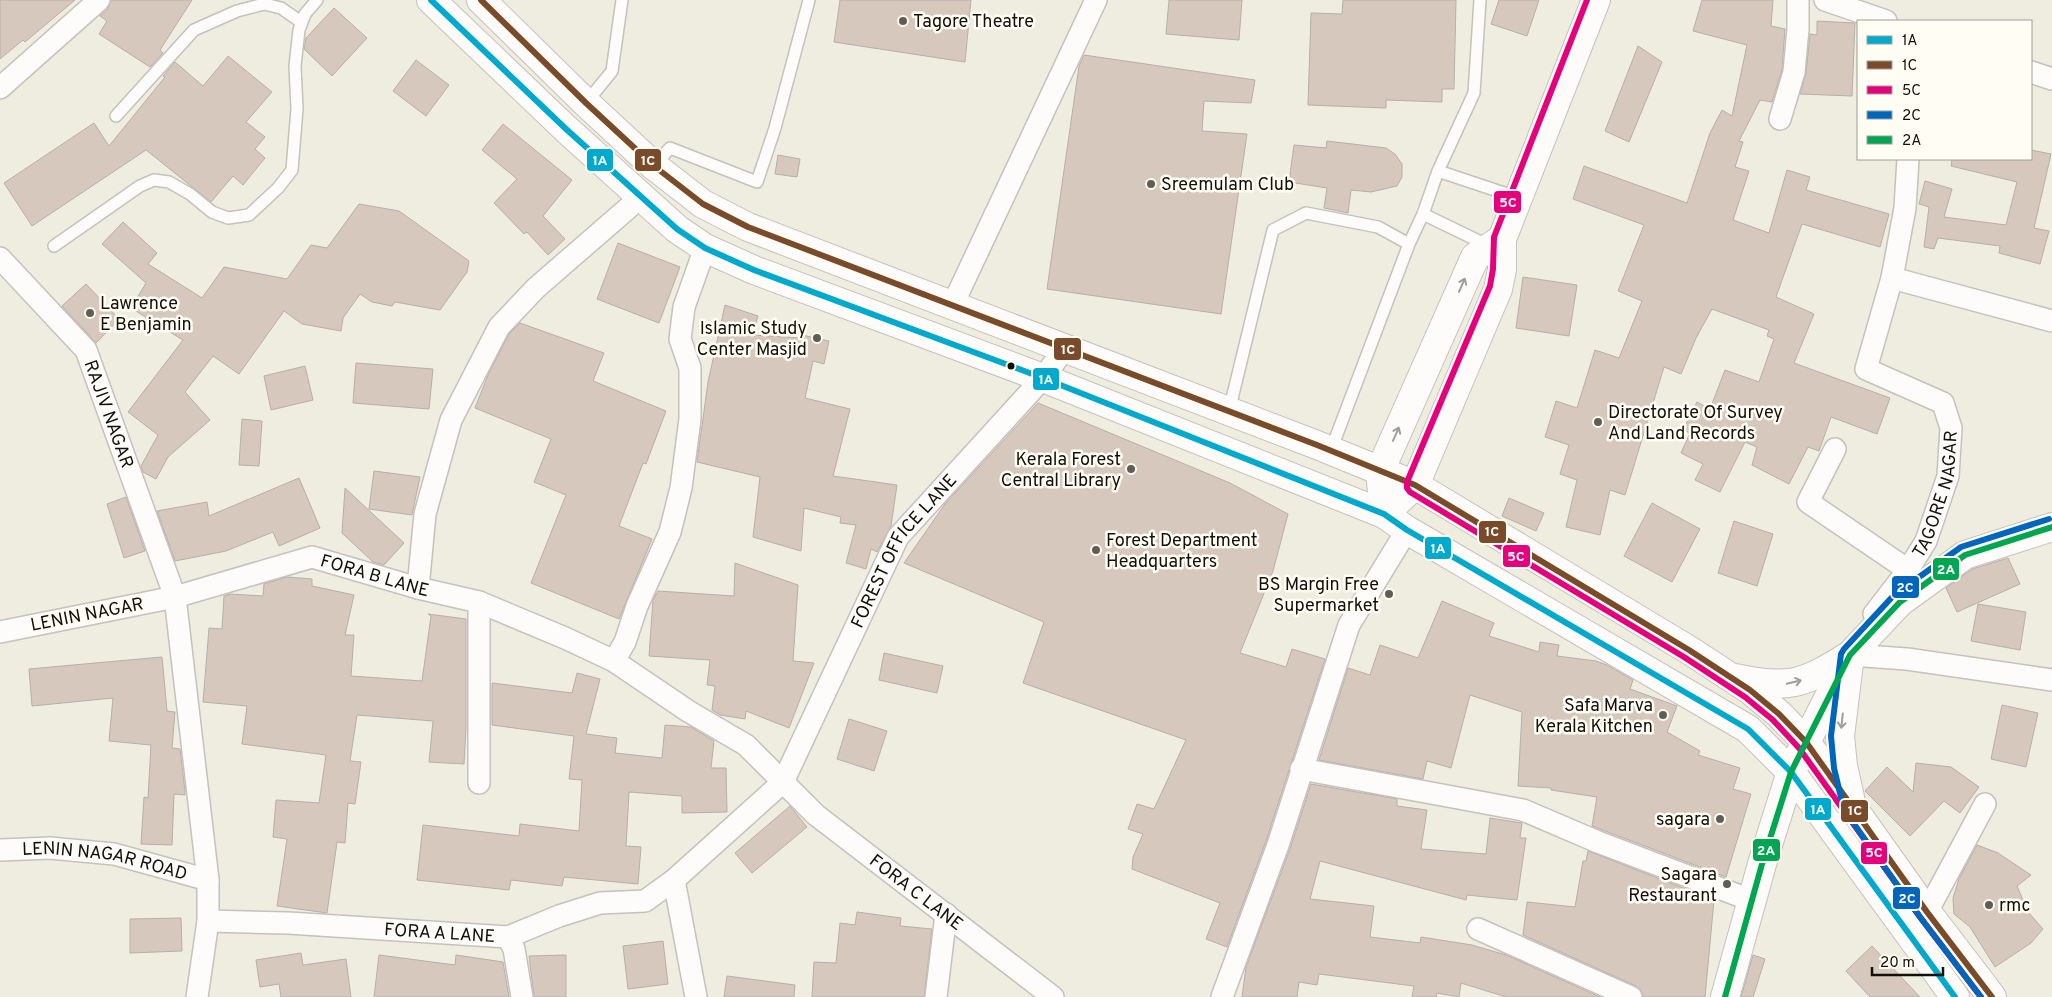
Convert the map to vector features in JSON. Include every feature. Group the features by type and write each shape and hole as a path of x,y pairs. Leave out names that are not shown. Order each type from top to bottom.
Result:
{"main road":[{"path":"431,0 566,129 642,196 676,229 705,248 754,270 1043,378 1384,514 1407,530 1748,729 1791,772 1955,997"},
{"path":"481,0 586,103 654,166 703,204 748,227 1331,450 1415,485 1729,676 1750,690 1779,714 1806,742 1927,912 1992,997"},
{"path":"1384,514 1380,471 1475,257 1496,243 1519,198 1596,0"},
{"path":"1384,514 1415,485 1498,289 1502,270 1496,243"},
{"path":"1729,676 1761,684 1792,684 1820,674 1850,655 1900,602 1965,555 2052,527"},
{"path":"1725,997 1762,864 1791,772 1850,655"},
{"path":"1850,655 1840,736 1843,766 1852,806"}],"street":[{"path":"0,88 99,0"},
{"path":"953,304 1096,0"},
{"path":"1780,119 1794,72 1798,29 1798,0"},
{"path":"1825,0 1883,20"},
{"path":"2032,72 2052,79"},
{"name":"TAGORE NAGAR","path":"1850,655 1870,619 1908,570 1926,541 1948,476 1951,428 1943,403 1866,369 1892,278 1906,208 1908,160"},
{"path":"418,588 425,514 452,420 499,327 536,288 642,196"},
{"path":"614,661 625,642 637,606 670,532 681,488 690,419 690,368 680,339 684,308 705,248"},
{"name":"RAJIV NAGAR","path":"0,258 86,350 175,597"},
{"path":"1892,278 2052,321"},
{"name":"FOREST OFFICE LANE","path":"783,782 898,537 1043,378 1066,348"},
{"path":"1835,449 1808,502 1908,570"},
{"path":"1222,997 1278,845 1301,769 1350,625 1407,530"},
{"name":"FORA B LANE","path":"175,597 312,557 418,588 479,602 566,638 614,661 688,711 746,745 783,782"},
{"path":"175,597 208,880 208,920 198,997"},
{"name":"LENIN NAGAR","path":"0,632 175,597"},
{"path":"479,602 479,783"},
{"path":"1850,655 1907,660 2052,680"},
{"path":"1301,769 1524,810 1598,842 1753,901"},
{"name":"FORA A LANE","path":"208,920 288,923 508,937 558,916 600,904 645,901 674,880 783,782"},
{"name":"FORA C LANE","path":"783,782 816,815 1053,997"},
{"path":"1927,912 1985,804"},
{"name":"LENIN NAGAR ROAD","path":"0,850 50,848 114,854 208,880"},
{"path":"674,880 696,997"},
{"path":"936,997 946,914"},
{"path":"1478,929 1631,997"},
{"path":"508,937 514,949 522,997"}],"lane":[{"path":"54,246 140,186 154,180 169,182 190,194 212,212 228,218 249,215 278,188 292,170 297,109 295,66 301,22 317,0"},
{"path":"586,103 612,70 622,0"},
{"path":"654,166 670,148 757,182 775,128 809,0"},
{"path":"1331,450 1438,171 1474,93 1480,0"},
{"path":"116,116 194,30 238,11 264,4 282,8 301,22"},
{"path":"1438,171 1519,198"},
{"path":"1229,411 1273,230 1306,213 1378,227 1409,244"},
{"path":"1423,214 1496,243"}],"building":[{"path":"0,0 75,0 25,42 23,40 0,59"},
{"path":"111,0 192,0 160,50 163,53 150,67 99,34 107,21 100,16 108,9"},
{"name":"Tagore Theatre","path":"840,0 971,0 965,62 834,42"},
{"path":"1169,0 1242,0 1239,40 1166,34"},
{"path":"1343,0 1456,0 1454,89 1442,89 1442,102 1386,100 1386,108 1308,105 1311,13 1342,14"},
{"path":"1499,0 1539,0 1527,36 1491,24"},
{"path":"1702,0 1773,0 1771,26 1785,29 1782,70 1772,102 1760,100 1739,141 1743,142 1735,167 1749,171 1733,220 1769,233 1787,170 1810,177 1806,190 1889,214 1880,247 1802,224 1776,297 1814,314 1794,363 1890,398 1877,434 1831,417 1819,451 1808,447 1789,484 1752,465 1757,447 1745,442 1720,492 1695,480 1703,464 1681,453 1690,433 1683,430 1697,402 1710,409 1725,370 1759,382 1774,339 1767,336 1769,330 1712,309 1696,338 1681,374 1664,367 1625,495 1610,490 1600,535 1566,527 1577,480 1560,474 1569,445 1545,437 1556,401 1577,408 1595,350 1619,358 1642,301 1618,291 1644,225 1573,199 1584,166 1687,203 1710,133 1722,110 1732,116 1747,45 1693,31"},
{"path":"334,8 367,38 332,76 304,49 306,38"},
{"path":"1817,21 1855,23 1852,96 1800,94 1806,73 1810,34 1817,35"},
{"path":"1638,46 1662,62 1629,142 1605,131"},
{"name":"Sreemulam Club","path":"1084,55 1255,80 1251,103 1204,101 1202,131 1247,134 1221,314 1047,289 1079,66"},
{"path":"228,56 272,92 246,122 265,137 255,149 265,158 243,185 233,176 211,202 146,150 32,226 4,183 94,123 109,146 175,62 203,86"},
{"path":"416,60 449,85 426,116 393,91"},
{"path":"503,124 572,180 543,216 565,239 548,255 527,232 524,234 494,203 517,179 482,150"},
{"path":"1327,141 1386,148 1395,154 1402,164 1402,177 1397,186 1371,192 1351,190 1348,213 1324,208 1327,188 1289,182 1294,145 1326,148"},
{"path":"2032,150 2051,154 2034,228 2049,231 2040,264 1999,253 2000,246 1938,238 1934,249 1924,247 1929,207 1919,204 1925,181 1952,189 1944,217 2006,225 2017,182 1951,166 1952,160 2032,160"},
{"path":"778,155 800,159 797,177 775,174"},
{"path":"359,204 399,211 469,261 467,272 440,310 395,302 392,306 372,302 360,294 343,318 341,331 302,324 284,311 239,374 213,356 185,392 210,420 168,457 156,479 143,472 141,466 158,435 128,412 183,340 131,308 146,283 102,244 123,222 157,253 148,264 202,298 224,267 287,279 311,245 327,248"},
{"path":"618,243 680,267 659,323 597,299"},
{"path":"1523,277 1577,285 1569,336 1516,328"},
{"name":"Lawrence E Benjamin","path":"86,284 119,319 96,343 62,306"},
{"path":"725,305 758,316 752,335 801,338 802,335 829,341 824,364 813,361 805,398 850,409 833,476 897,485 891,526 877,552 871,549 866,569 846,563 856,525 840,523 841,517 804,508 801,551 753,537 760,477 697,462 708,382"},
{"path":"520,323 604,353 593,381 666,411 646,464 643,463 619,526 652,539 619,619 531,583 566,495 534,482 551,439 475,408 488,375 509,334"},
{"path":"356,363 433,369 429,409 353,403"},
{"path":"305,366 313,400 271,410 264,376"},
{"name":"Forest Department Headquarters","path":"1038,403 1230,483 1288,514 1273,571 1240,653 1286,667 1292,649 1325,659 1266,841 1227,947 1206,939 1220,903 1132,869 1133,857 1143,834 1128,829 1137,804 1154,809 1186,740 1023,683 1044,622 904,563 945,504"},
{"path":"242,419 262,421 259,466 239,465"},
{"path":"374,471 420,477 412,515 369,509"},
{"path":"299,478 320,528 279,546 273,532 226,551 175,561 157,511 207,502 209,516"},
{"path":"345,488 404,543 384,565 373,562 342,533"},
{"path":"126,497 145,551 124,558 107,504"},
{"path":"1509,498 1544,513 1536,531 1502,516"},
{"path":"1652,503 1700,529 1672,582 1624,556"},
{"path":"1734,521 1773,534 1757,586 1718,573"},
{"path":"2008,558 2020,584 1957,612 1946,588 1972,569"},
{"path":"735,563 798,585 793,661 814,663 789,728 746,711 745,719 720,715 712,710 715,686 707,685 710,660 649,656 653,600 658,591 734,596"},
{"path":"287,577 312,579 312,586 354,595 345,635 354,635 351,676 422,681 431,616 428,614 466,619 466,728 464,764 429,762 433,721 357,715 350,761 361,762 355,804 348,803 345,843 337,842 327,913 277,906 287,839 273,837 276,800 319,803 326,755 242,744 247,706 203,702 209,628 222,629 224,596 230,594 263,596 264,584"},
{"path":"1442,601 1494,623 1489,636 1539,652 1540,642 1559,645 1557,656 1596,661 1607,665 1633,680 1630,689 1677,706 1667,732 1700,751 1698,755 1740,768 1733,789 1751,794 1726,877 1592,826 1597,797 1551,790 1551,788 1518,786 1522,712 1470,695 1451,768 1427,761 1423,779 1319,760 1348,668 1370,675 1380,645 1418,658"},
{"path":"1978,604 2026,612 2020,650 1971,641"},
{"path":"884,653 943,666 937,693 879,680"},
{"path":"162,657 167,711 175,712 172,748 180,749 185,791 185,795 174,794 172,845 141,844 144,797 148,798 151,745 109,741 113,698 32,706 29,669"},
{"path":"577,673 600,679 586,734 617,738 615,753 662,758 665,725 691,727 714,741 711,768 726,768 727,812 682,813 682,796 629,792 626,846 641,847 638,884 564,877 562,886 511,880 509,890 417,880 423,825 519,836 520,824 579,831 582,780 569,779 574,736 492,725 492,683 572,693"},
{"path":"2002,705 2038,713 2026,767 1991,759"},
{"path":"849,719 887,731 874,771 837,759"},
{"path":"1916,763 1951,767 1979,787 1960,813 1944,801 1910,836 1865,791 1887,767 1913,792"},
{"path":"1311,784 1397,799 1397,806 1427,810 1421,849 1486,854 1490,818 1522,823 1520,838 1526,838 1517,900 1467,895 1466,900 1320,861 1310,899 1374,906 1370,937 1420,943 1421,937 1472,945 1506,955 1600,997 1506,997 1461,983 1459,997 1437,993 1436,997 1412,997 1414,986 1319,974 1317,985 1299,982 1297,997 1242,997 1246,967 1290,849"},
{"path":"790,806 807,827 752,873 735,853"},
{"name":"rmc","path":"1977,845 1998,853 2031,875 2017,886 2028,912 2043,929 2031,943 1995,967 1970,927 1954,914 1953,898 1959,879"},
{"path":"1588,851 1714,900 1705,997 1643,997 1641,990 1636,986 1523,935 1527,902 1575,907 1583,861 1586,861"},
{"path":"857,912 901,918 900,926 932,929 924,997 812,997 814,962 836,963 840,923 855,925"},
{"path":"181,918 182,951 130,953 130,919"},
{"path":"663,941 668,984 628,989 623,946"},
{"path":"1872,946 1920,997 1870,997 1846,971"},
{"path":"301,953 303,965 346,959 351,997 281,997 279,984 260,987 256,960"},
{"path":"379,955 455,965 456,955 503,962 509,997 374,997"},
{"path":"566,955 566,997 534,997 529,956"},
{"path":"1753,955 1765,959 1753,997 1741,997"},
{"path":"727,976 795,985 794,997 724,997"}],"transit line":[{"name":"1A","path":"431,0 566,129 677,229 705,248 754,270 1043,378 1384,514 1407,530 1748,729 1791,772 1955,997"},
{"name":"1C","path":"481,0 586,103 654,166 703,204 748,227 1317,445 1415,485 1689,650 1750,690 1779,714 1806,742 1927,912 1992,997"},
{"name":"5C","path":"1587,0 1494,237 1493,269 1490,286 1407,482 1407,488 1410,492 1684,657 1745,697 1773,720 1799,748 1920,917 1981,997"},
{"name":"2C","path":"1981,997 1920,917 1844,810 1834,768 1831,736 1841,654 1894,595 1961,547 2049,519"},
{"name":"2A","path":"1725,997 1762,864 1791,772 1850,655 1900,602 1965,555 2052,527"}],"place":[{"name":"Tagore Theatre","path":"903,21"},
{"name":"Sreemulam Club","path":"1151,184"},
{"name":"Lawrence E Benjamin","path":"90,313"},
{"name":"Islamic Study Center Masjid","path":"817,338"},
{"name":"Directorate Of Survey And Land Records","path":"1598,422"},
{"name":"Kerala Forest Central Library","path":"1131,469"},
{"name":"Forest Department Headquarters","path":"1096,550"},
{"name":"BS Margin Free Supermarket","path":"1389,594"},
{"name":"Safa Marva Kerala Kitchen","path":"1663,715"},
{"name":"sagara","path":"1720,819"},
{"name":"Sagara Restaurant","path":"1727,884"},
{"name":"rmc","path":"1989,905"}]}
